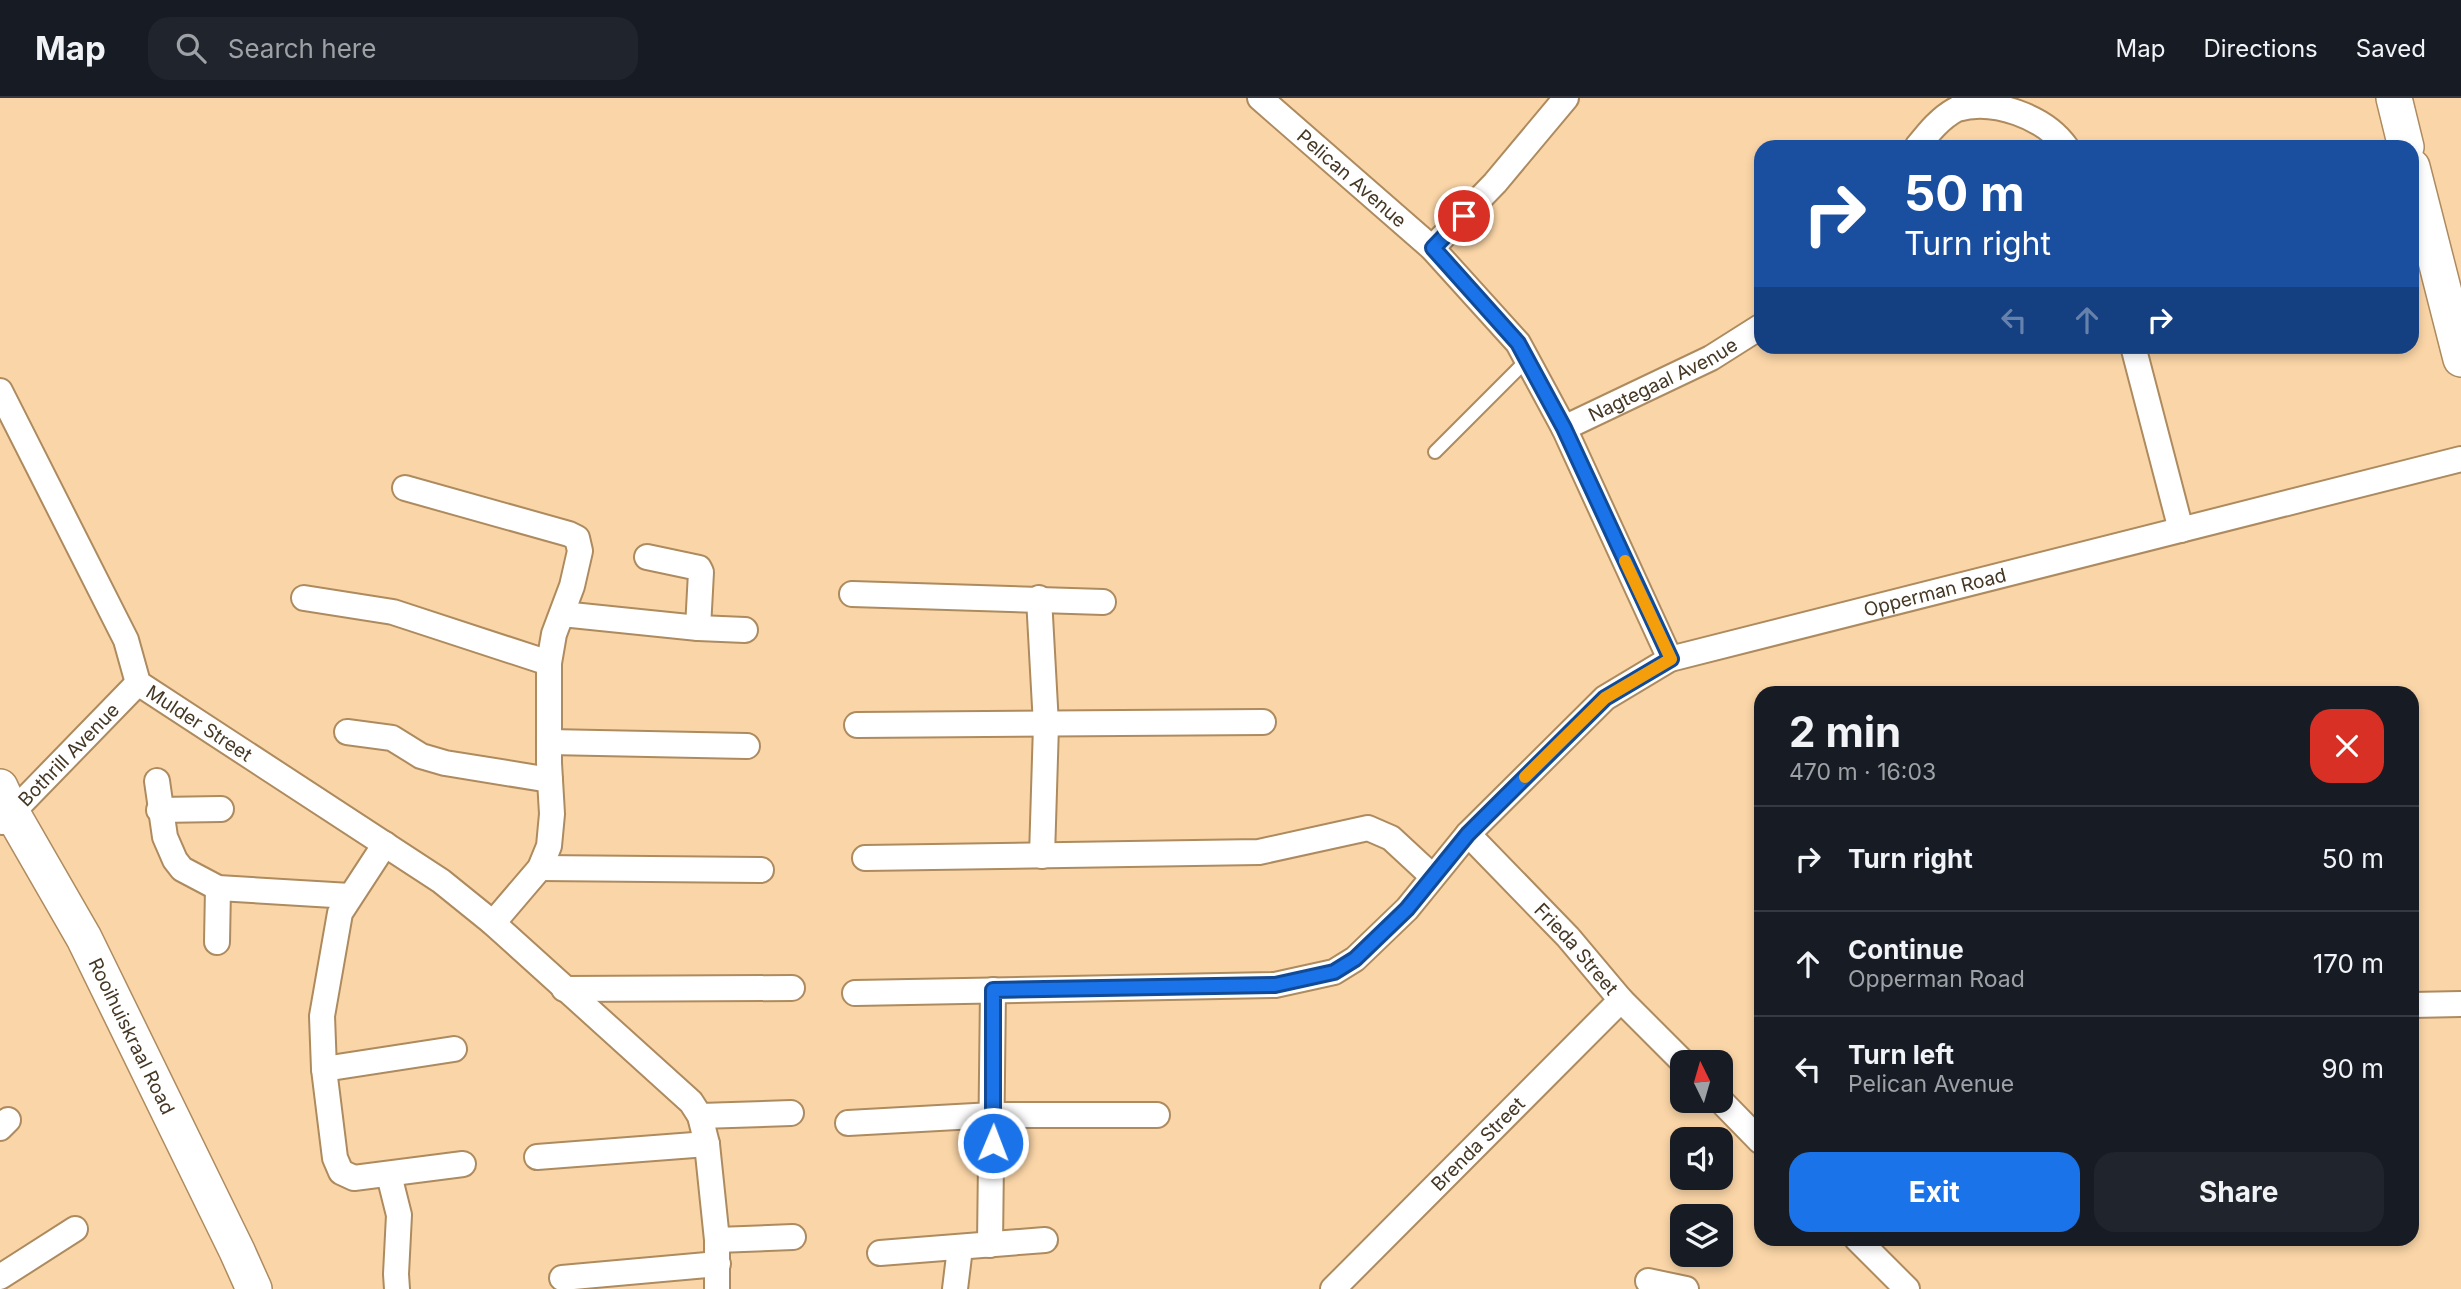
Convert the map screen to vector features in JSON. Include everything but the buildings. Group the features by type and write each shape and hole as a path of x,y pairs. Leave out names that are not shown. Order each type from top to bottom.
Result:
{"main road":[{"path":"2394,98 2404,140"},
{"path":"2419,194 2461,359"},
{"name":"Rooihuiskraal Road","path":"4,808 84,938 254,1289"}],"street":[{"name":"Pelican Avenue","path":"1260,98 1433,248 1518,343 1564,428 1671,659"},
{"path":"1433,248 1495,183 1566,98"},
{"path":"1923,140 1940,120 1959,109 1976,105 1991,105 2026,114 2040,121 2059,140"},
{"name":"Nagtegaal Avenue","path":"1564,428 1711,358 1754,331"},
{"path":"2135,354 2180,530"},
{"name":"Mulder Street","path":"0,391 108,601 132,656 138,683 441,881 493,923 686,1097 700,1116"},
{"name":"Opperman Road","path":"855,993 1275,985 1315,977 1342,968 1355,959 1407,909 1468,834 1605,698 1671,659 2461,459"},
{"path":"405,488 554,529 577,538 580,551 554,634 550,663 550,846 540,868 493,923"},
{"path":"647,557 699,568 698,628"},
{"path":"852,594 1103,602"},
{"path":"304,598 393,612 550,663"},
{"path":"1039,598 1046,725 1042,856"},
{"path":"562,614 698,628 745,630"},
{"name":"Bothrill Avenue","path":"4,808 138,683"},
{"path":"857,725 1263,722"},
{"path":"347,732 392,738 421,756 446,764 550,780"},
{"path":"550,742 747,746"},
{"path":"157,781 159,810 165,837 174,860 182,869 218,888 350,896"},
{"path":"159,810 221,809"},
{"path":"865,858 1259,852 1368,828 1391,838 1432,876"},
{"name":"Frieda Street","path":"1468,834 1568,937 1621,1000 1671,1050"},
{"path":"385,844 340,913 322,1016 330,1130 337,1165 341,1171 354,1178 463,1164"},
{"path":"540,868 761,870"},
{"path":"217,942 218,888"},
{"path":"564,989 792,988"},
{"path":"990,1245 993,990"},
{"name":"Brenda Street","path":"1333,1289 1621,1000"},
{"path":"2419,1005 2461,1004"},
{"path":"324,1069 454,1049"},
{"path":"717,1289 718,1252 707,1144 700,1116 791,1113"},
{"path":"1733,1113 1754,1135"},
{"path":"848,1123 993,1115 1157,1115"},
{"path":"537,1157 707,1144"},
{"path":"389,1175 399,1216 397,1289"},
{"path":"0,1277 75,1230"},
{"path":"562,1278 793,1237"},
{"path":"880,1253 1045,1240"},
{"path":"1864,1246 1907,1289"},
{"path":"955,1289 960,1248"},
{"path":"1648,1281 1686,1289"}],"lane":[{"path":"1435,452 1527,360"}],"slow traffic":[{"path":"1525,777 1605,698 1671,659 1625,561"}],"route":[{"path":"993,1143 993,990 1275,985 1334,972 1355,959 1407,909 1468,834 1605,698 1671,659 1564,428 1518,343 1433,248 1464,216"}]}
